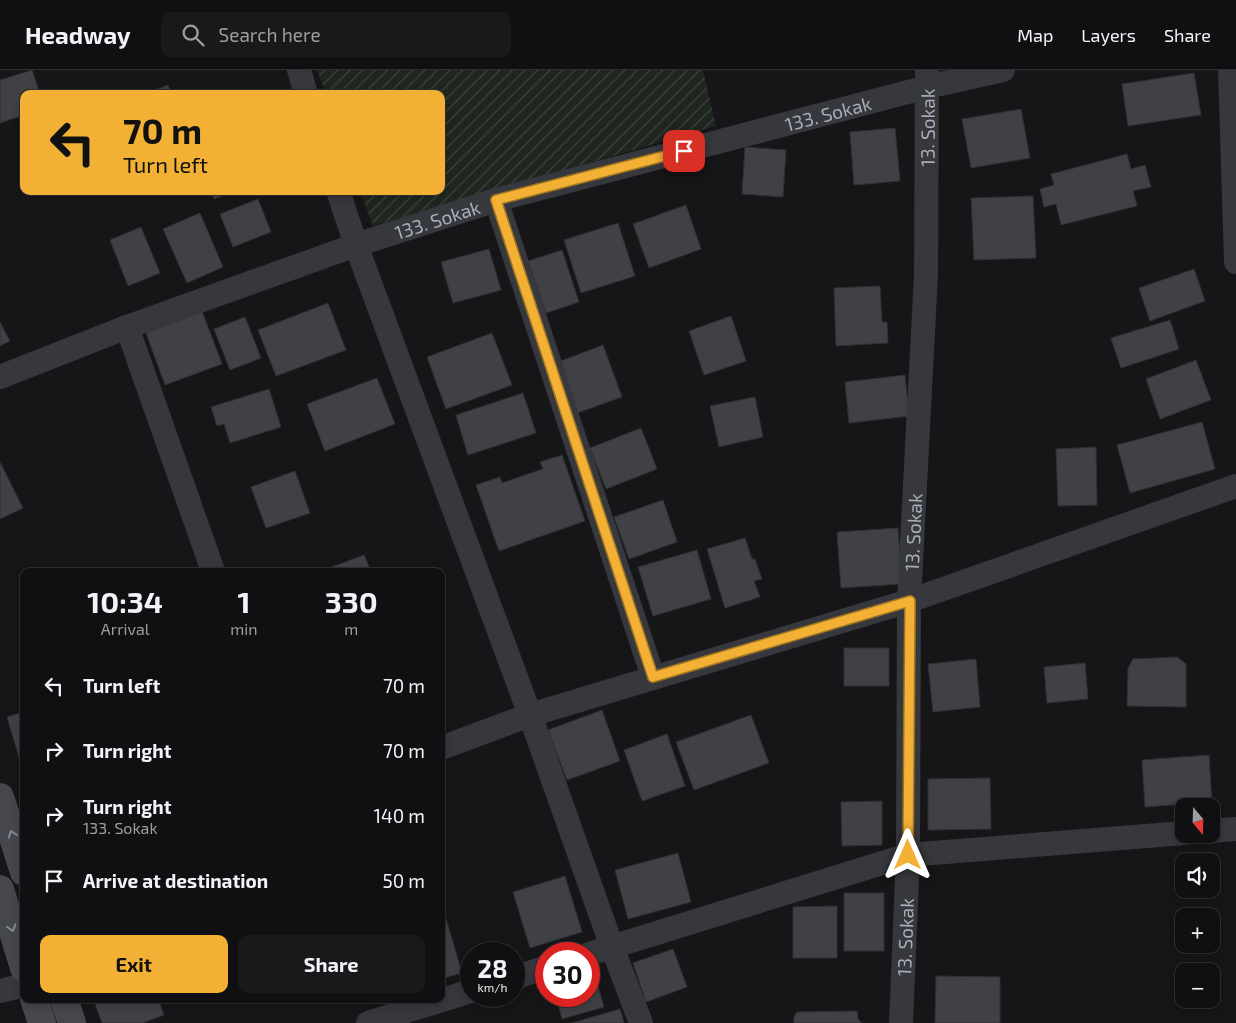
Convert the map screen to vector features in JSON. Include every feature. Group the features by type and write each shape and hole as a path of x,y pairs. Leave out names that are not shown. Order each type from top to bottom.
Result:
{"main road":[{"path":"0,797 20,860"},
{"path":"0,888 20,955"},
{"path":"35,1003 42,1023"},
{"path":"65,1003 72,1023"}],"street":[{"path":"299,70 305,90"},
{"name":"133. Sokak","path":"0,377 127,327 356,245 496,200 927,79 1003,70"},
{"path":"1230,70 1236,262"},
{"name":"13. Sokak","path":"901,1023 908,855 910,601 926,274 927,79"},
{"path":"339,195 641,1023"},
{"path":"496,200 653,677"},
{"path":"127,327 212,568"},
{"path":"445,747 530,715 910,601 1236,486"},
{"path":"1220,830 1236,829"},
{"path":"600,951 908,855 1175,834"},
{"path":"0,991 20,986"},
{"path":"445,999 460,995"},
{"path":"374,1022 433,1003"}],"shaded area":[{"path":"317,70 703,70 716,126 373,226 361,195 445,195 445,90 324,90"}],"building":[{"path":"32,70 39,90 20,90 20,116 0,123 0,80"},
{"path":"1194,73 1201,115 1128,126 1122,84"},
{"path":"168,85 170,90 155,90"},
{"path":"1021,109 1030,158 971,168 962,119"},
{"path":"895,128 900,181 854,185 850,132"},
{"path":"745,147 786,150 783,197 742,194"},
{"path":"1127,154 1131,169 1145,165 1151,187 1133,191 1137,206 1061,225 1056,204 1044,207 1040,189 1054,185 1051,174"},
{"path":"212,195 224,195 214,199"},
{"path":"1033,196 1036,258 974,260 971,198"},
{"path":"258,199 271,232 233,247 220,214"},
{"path":"686,205 701,249 649,268 633,224"},
{"path":"200,213 223,267 187,283 163,229"},
{"path":"618,223 635,276 581,293 564,240"},
{"path":"141,227 160,273 128,286 110,240"},
{"path":"489,249 501,290 453,303 441,262"},
{"path":"562,250 579,302 546,313 528,261"},
{"path":"1194,269 1205,301 1150,321 1139,288"},
{"path":"880,286 882,322 887,322 888,343 836,346 834,288"},
{"path":"328,303 346,350 276,376 258,330"},
{"path":"202,311 222,364 165,385 146,333"},
{"path":"731,316 746,361 704,375 689,331"},
{"path":"245,317 261,358 230,370 214,329"},
{"path":"1170,320 1179,349 1121,368 1111,338"},
{"path":"0,322 10,341 0,346"},
{"path":"492,333 512,385 446,409 427,357"},
{"path":"603,345 622,397 577,413 558,362"},
{"path":"1196,360 1211,400 1160,419 1146,379"},
{"path":"905,375 909,416 849,423 845,382"},
{"path":"377,378 395,424 325,451 307,404"},
{"path":"269,389 281,427 230,443 224,424 217,426 211,407"},
{"path":"523,393 536,433 468,455 456,415"},
{"path":"755,397 763,437 719,447 710,406"},
{"path":"1202,422 1215,469 1130,493 1117,445"},
{"path":"641,428 657,469 606,489 590,448"},
{"path":"1096,447 1097,505 1058,506 1056,449"},
{"path":"562,455 585,521 499,551 476,485 500,477 502,483 543,469 540,462"},
{"path":"0,462 23,508 0,519"},
{"path":"295,471 310,513 266,528 251,487"},
{"path":"663,500 677,542 629,559 614,517"},
{"path":"898,528 902,584 841,588 837,532"},
{"path":"745,538 752,559 755,559 762,579 754,581 760,597 725,608 707,549"},
{"path":"697,550 711,599 653,616 638,567"},
{"path":"364,555 370,568 329,568"},
{"path":"844,648 889,648 889,686 844,686"},
{"path":"1177,657 1186,664 1186,707 1127,706 1128,668 1133,659"},
{"path":"976,659 980,707 933,712 928,664"},
{"path":"1085,663 1088,699 1047,703 1044,667"},
{"path":"602,710 620,761 567,780 548,730"},
{"path":"20,713 20,760 7,717"},
{"path":"751,715 769,763 694,790 676,742"},
{"path":"667,734 685,786 642,801 624,750"},
{"path":"1209,755 1212,798 1175,798 1175,805 1145,807 1142,760"},
{"path":"990,778 991,829 928,830 928,779"},
{"path":"882,801 882,845 842,846 841,802"},
{"path":"678,853 691,902 628,919 615,870"},
{"path":"565,876 582,932 550,942 535,942 535,946 530,948 513,892"},
{"path":"844,893 884,893 884,951 844,951"},
{"path":"837,906 837,958 793,958 793,907"},
{"path":"445,916 460,966 460,974 445,978"},
{"path":"673,949 687,987 646,1002 633,963"},
{"path":"936,976 1000,977 1000,1023 935,1023"},
{"path":"600,993 604,1007 562,1019 559,1007 600,1007"},
{"path":"95,1003 160,1003 164,1015 142,1023 102,1023"},
{"path":"620,1009 624,1023 572,1023"},
{"path":"857,1011 858,1019 862,1023 794,1023 794,1017 797,1012"}],"route":[{"path":"684,151 496,200 653,677 910,601 908,855"}]}
